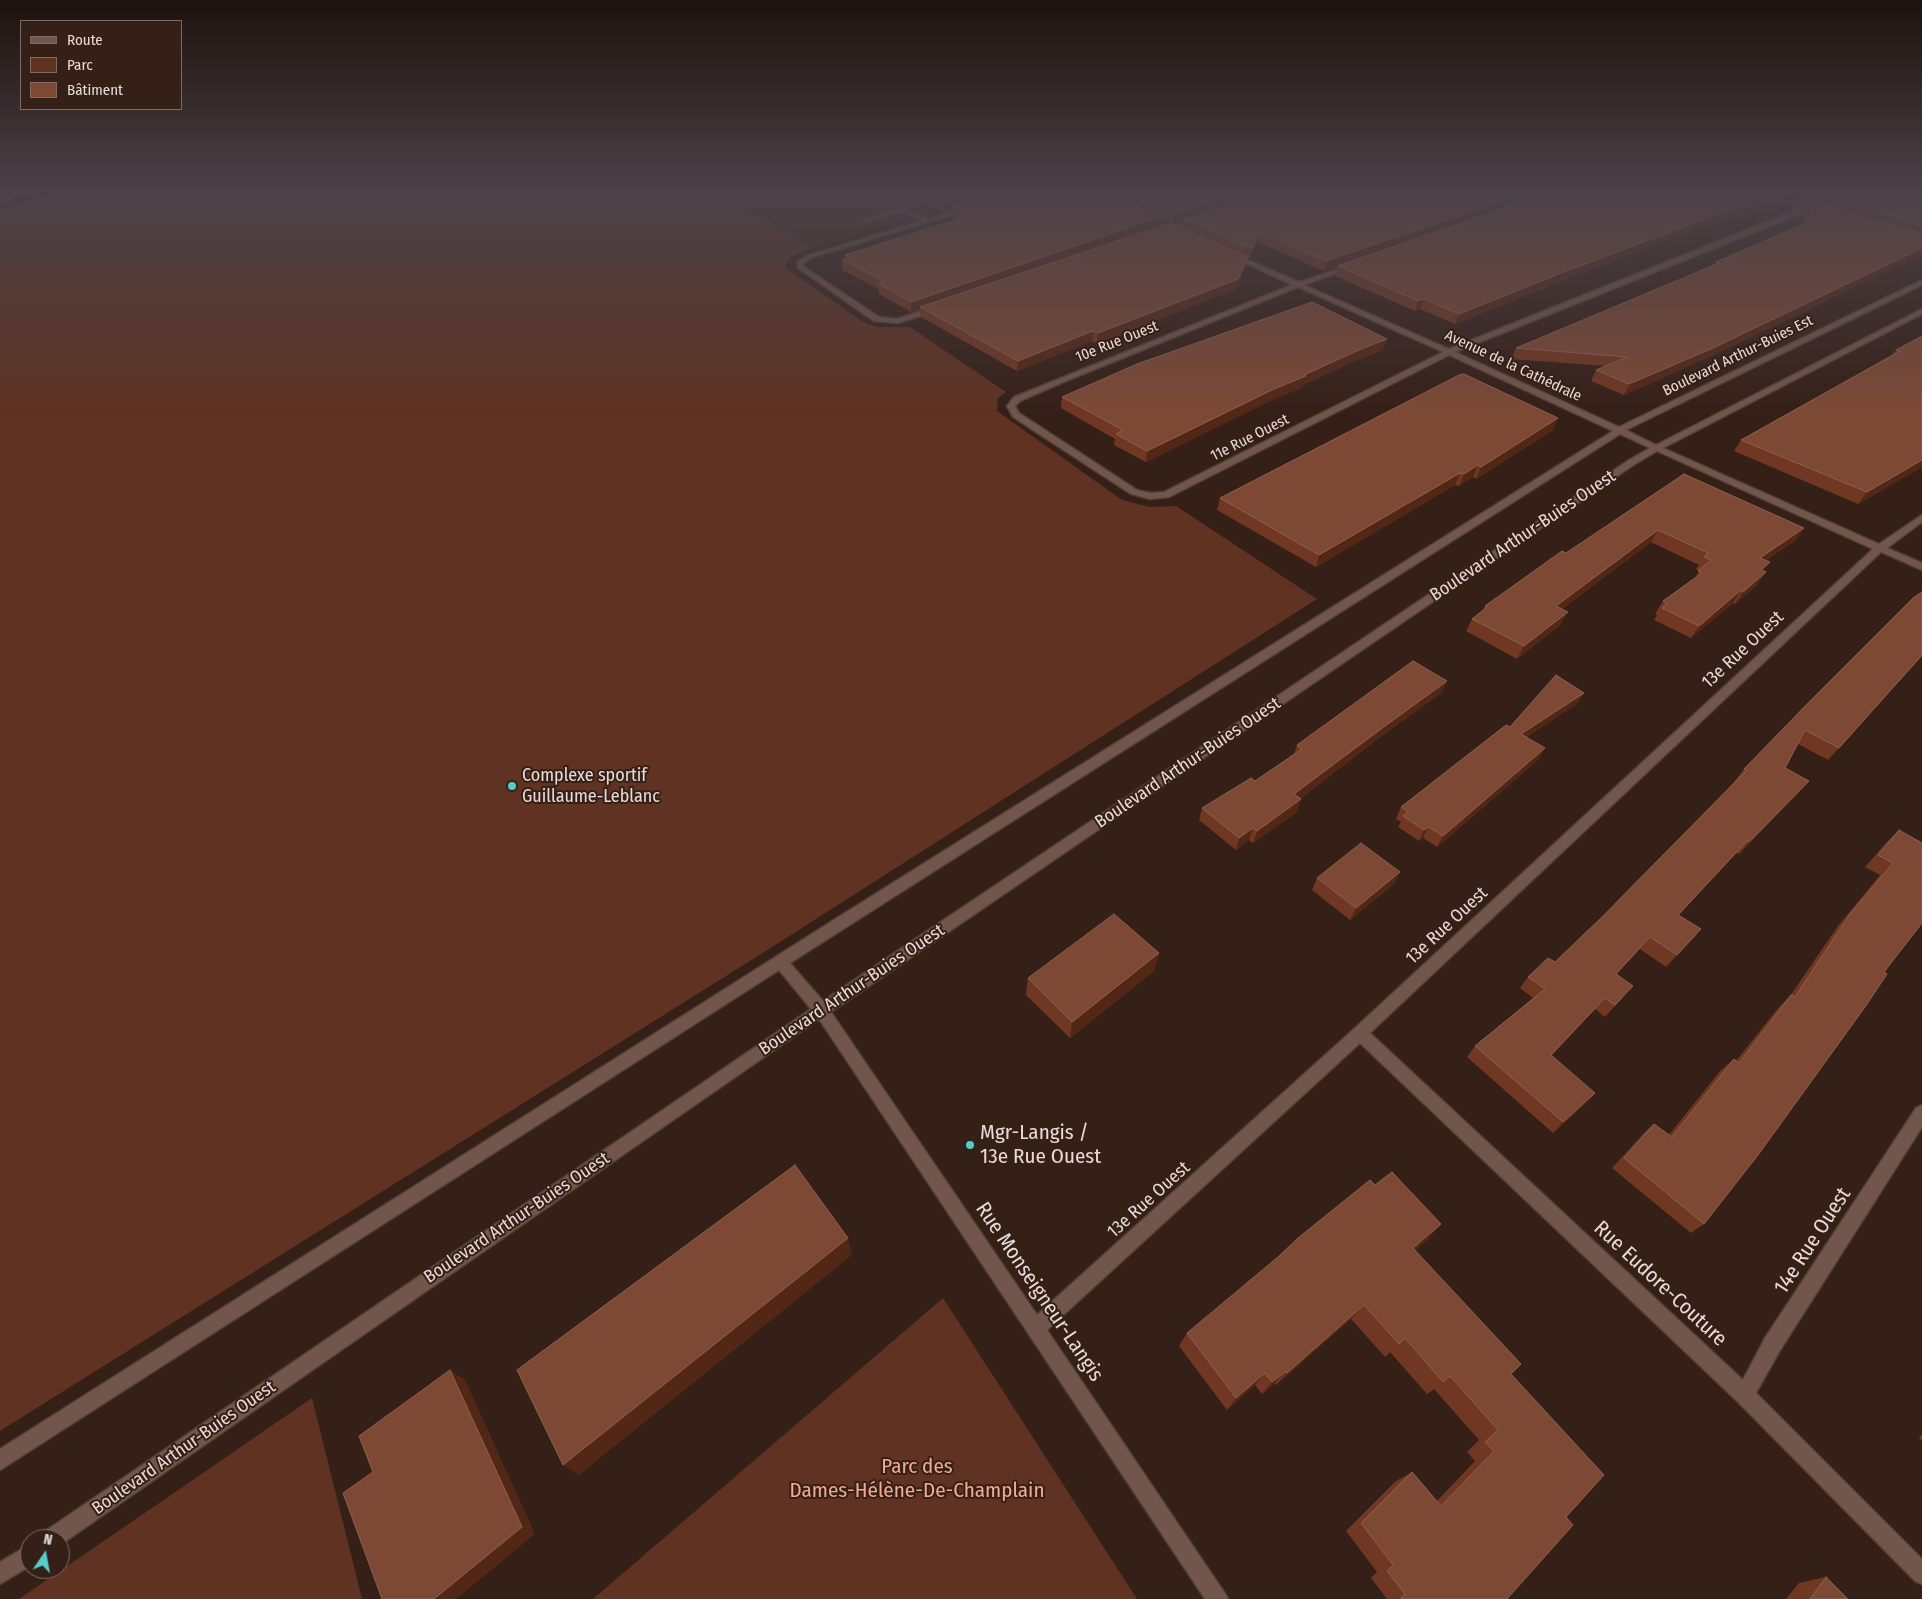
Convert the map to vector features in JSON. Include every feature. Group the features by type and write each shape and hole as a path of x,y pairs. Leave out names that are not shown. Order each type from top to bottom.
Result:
{"street":[{"path":"800,267 877,319 898,321 944,305"},
{"name":"Avenue de la Cathédrale","path":"1258,267 1922,567"},
{"path":"1298,284 1348,267"},
{"name":"11e Rue Ouest","path":"1063,446 1134,492 1150,496 1166,495 1450,352 1662,267"},
{"name":"Boulevard Arthur-Buies Est","path":"1620,430 1922,282"},
{"name":"10e Rue Ouest","path":"1063,446 1016,415 1011,406 1017,398 1298,284"},
{"path":"1657,448 1922,310"},
{"name":"Boulevard Arthur-Buies Ouest","path":"0,1460 1620,430"},
{"name":"Boulevard Arthur-Buies Ouest","path":"66,1529 751,1058 1632,462 1657,448"},
{"name":"13e Rue Ouest","path":"1036,1328 1360,1033 1880,548 1922,518"},
{"name":"Rue Monseigneur-Langis","path":"781,962 822,1011 1217,1599"},
{"name":"Rue Eudore-Couture","path":"1360,1033 1745,1395 1922,1574"},
{"name":"14e Rue Ouest","path":"1745,1395 1772,1345 1922,1113"},
{"path":"0,1574 20,1561"}],"green space":[{"name":"Complexe sportif Guillaume-Leblanc","path":"0,267 786,267 863,322 877,327 910,327 1006,392 998,398 997,411 1122,500 1150,507 1176,506 1317,599 758,956 0,1431"},
{"name":"Parc des Dames-Hélène-De-Champlain","path":"943,1298 1137,1599 593,1599"},
{"path":"312,1398 362,1599 19,1599 48,1579 70,1579 70,1564"}],"building":[{"path":"855,267 1015,267 911,302 879,284 885,282"},
{"path":"1041,267 1244,267 1238,279 1098,333 1093,331 1018,361 920,307"},
{"path":"1339,267 1578,267 1459,314 1424,299 1418,301"},
{"path":"1710,267 1883,267 1711,349 1629,384 1596,370 1627,357 1516,348"},
{"path":"1312,302 1387,339 1274,389 1147,451 1116,434 1123,430 1062,397 1137,364"},
{"path":"1922,336 1922,460 1867,492 1741,440 1900,351 1896,350"},
{"path":"1464,374 1558,418 1481,467 1478,465 1464,474 1460,473 1319,555 1220,498 1459,375"},
{"path":"1684,474 1804,528 1760,558 1770,562 1761,570 1766,572 1743,592 1741,590 1699,626 1662,608 1667,603 1663,601 1702,573 1698,571 1711,560 1704,557 1708,553 1658,530 1556,606 1568,612 1524,646 1472,619 1487,607 1485,606 1562,551 1566,553"},
{"path":"1922,592 1922,655 1839,748 1805,730 1785,768 1809,781 1749,842 1747,841 1678,915 1701,929 1677,955 1650,937 1616,974 1633,986 1615,1005 1605,998 1551,1055 1595,1093 1563,1122 1475,1046 1545,989 1528,977 1548,958 1555,962 1600,919 1747,770 1744,769 1812,699 1913,598"},
{"path":"1413,661 1447,681 1294,794 1301,799 1257,831 1253,828 1239,838 1202,808 1251,778 1255,781 1302,749 1297,745"},
{"path":"1556,675 1584,693 1521,734 1545,748 1443,836 1429,827 1424,830 1403,816 1408,812 1401,807 1506,725 1510,727"},
{"path":"1899,830 1922,843 1922,923 1884,972 1887,974 1865,1007 1758,1155 1704,1224 1624,1158 1654,1124 1672,1137 1734,1059 1739,1063 1791,995 1795,997 1850,914 1893,863 1878,855"},
{"path":"1361,843 1400,872 1356,908 1317,878"},
{"path":"1114,914 1159,953 1072,1022 1028,978"},
{"path":"795,1165 848,1238 563,1465 517,1370"},
{"path":"1392,1172 1441,1224 1413,1248 1521,1364 1511,1374 1604,1475 1566,1517 1573,1525 1507,1599 1402,1599 1405,1594 1387,1571 1393,1565 1361,1523 1412,1472 1441,1506 1494,1451 1485,1442 1498,1430 1450,1376 1443,1382 1405,1338 1399,1344 1364,1305 1287,1373 1286,1371 1272,1382 1265,1373 1236,1398 1187,1333 1298,1238 1370,1180 1375,1185"},
{"path":"450,1370 522,1527 434,1599 382,1599 343,1493 373,1472 359,1436"},
{"path":"1826,1577 1848,1599 1810,1599"}],"place":[{"name":"Complexe sportif Guillaume-Leblanc","path":"512,786"},
{"name":"Mgr-Langis / 13e Rue Ouest","path":"970,1145"}]}
